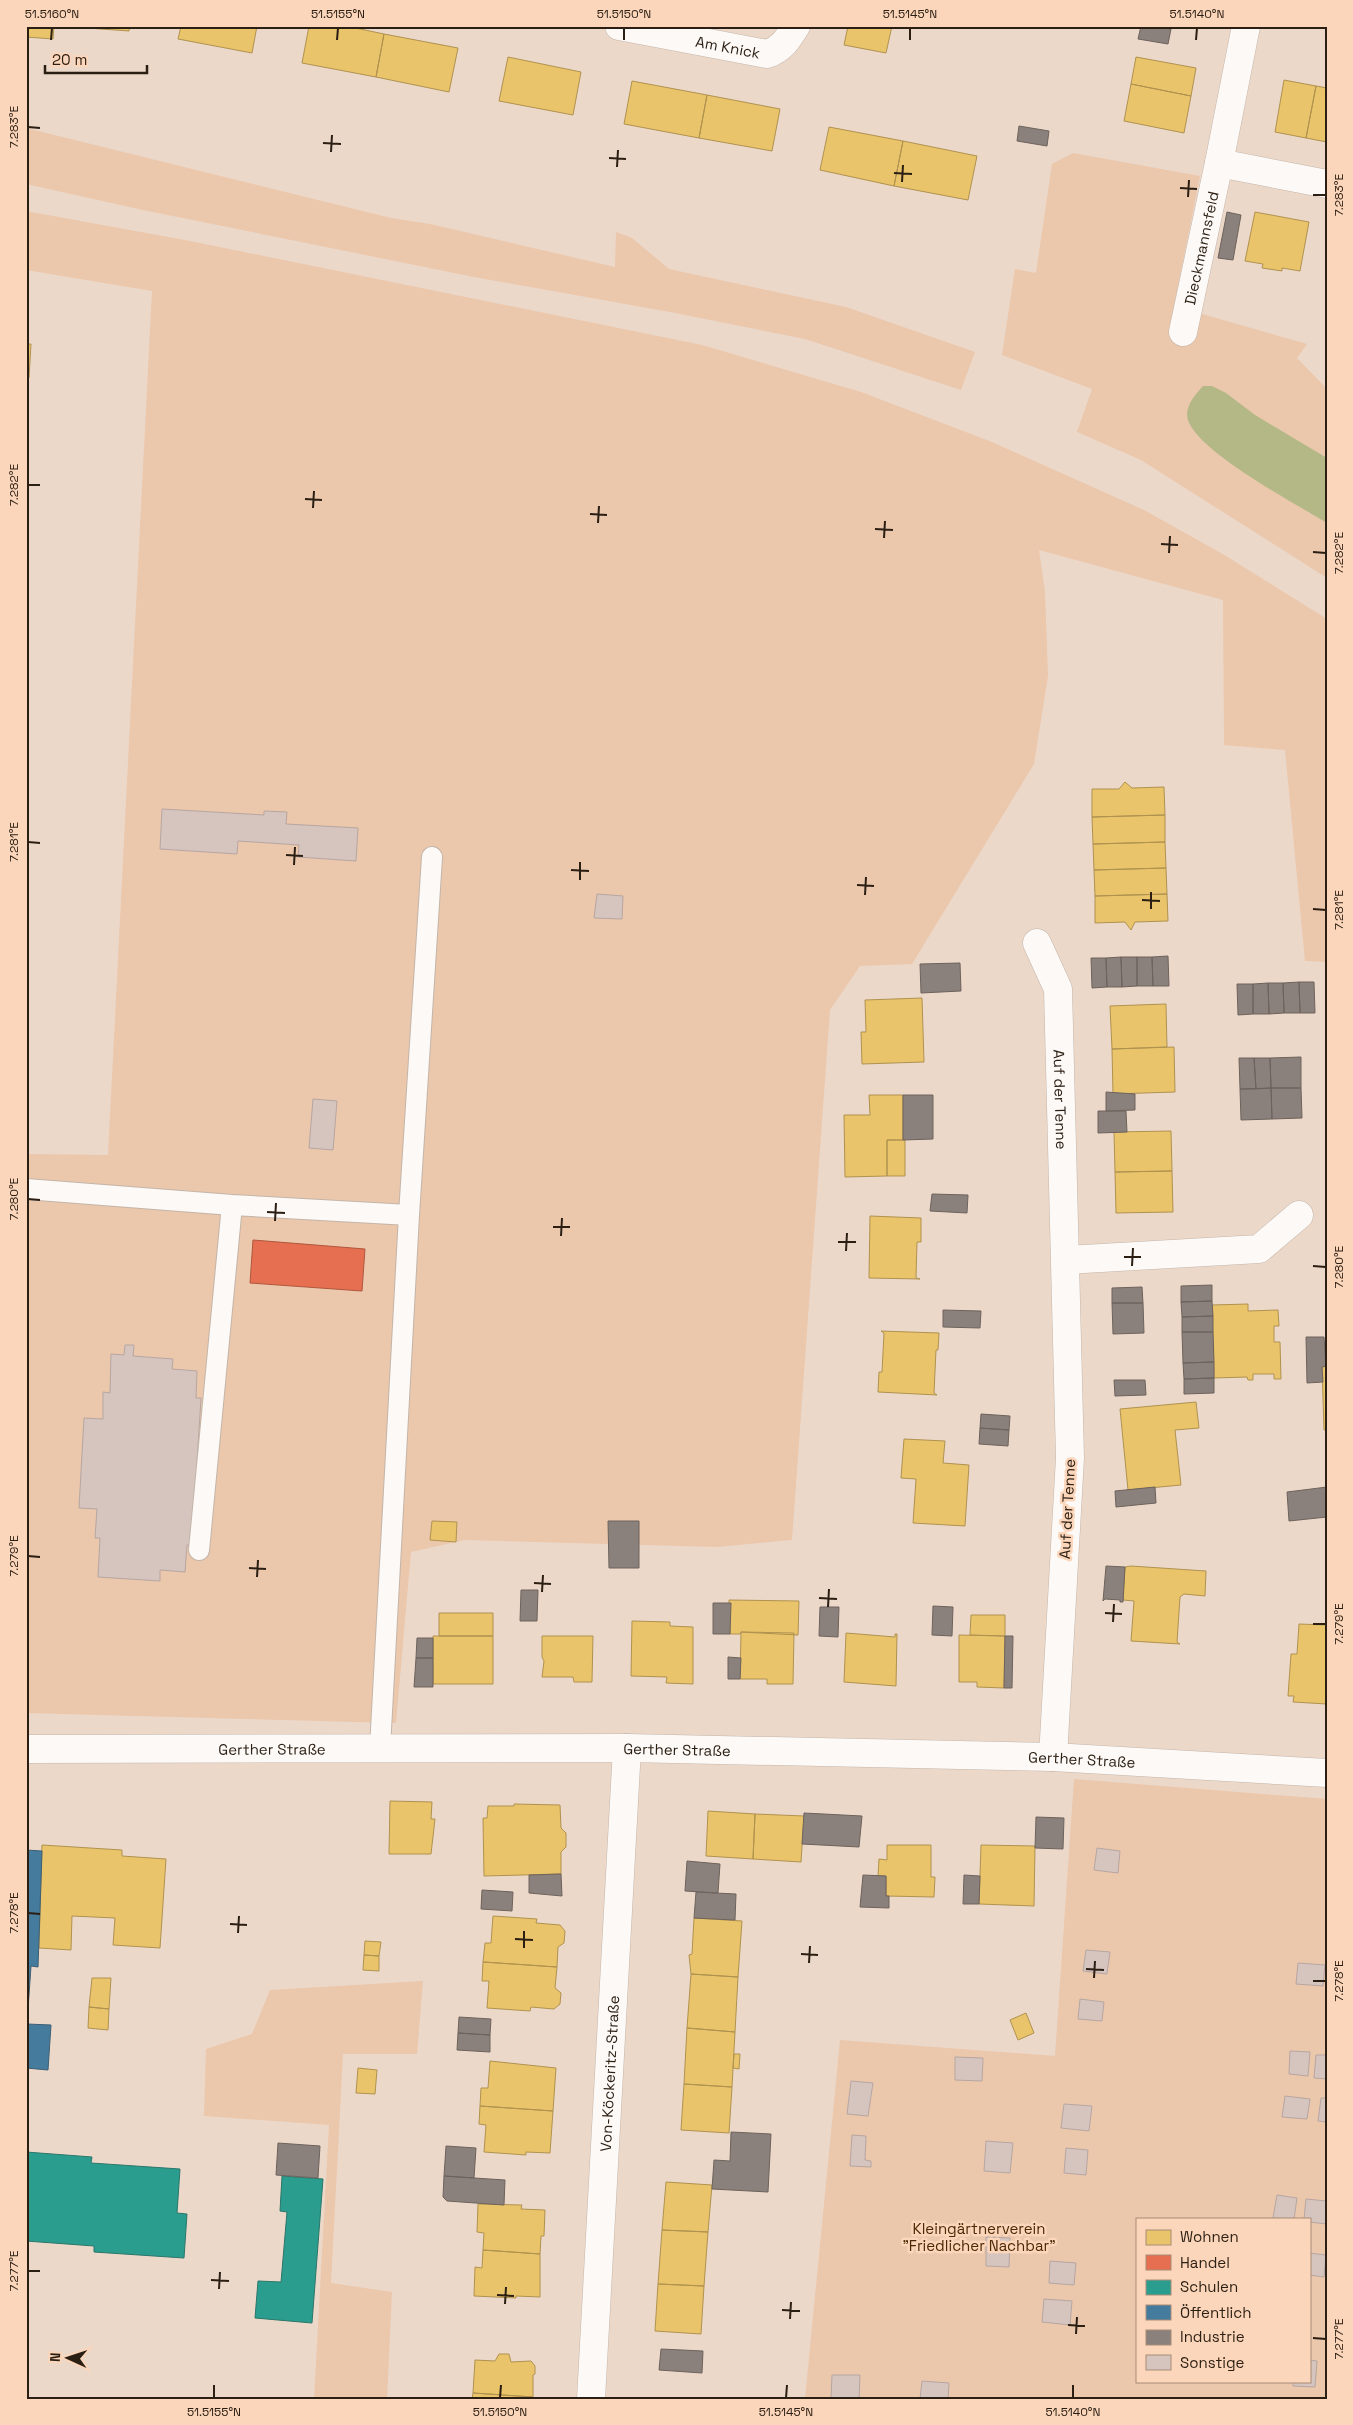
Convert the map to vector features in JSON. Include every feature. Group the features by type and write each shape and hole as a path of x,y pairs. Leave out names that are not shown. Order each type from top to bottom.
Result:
{"street":[{"name":"Am Knick","path":"619,26 766,54 776,51 785,44 796,26"},
{"name":"Dieckmannsfeld","path":"1183,332 1246,26"},
{"path":"1219,163 1327,184"},
{"name":"Auf der Tenne","path":"1036,943 1058,989 1066,1260 1070,1458 1053,1757"},
{"path":"1066,1260 1259,1249 1299,1215"},
{"name":"Gerther Straße","path":"26,1749 627,1748 1053,1757 1327,1773"},
{"name":"Von-Köckeritz-Straße","path":"591,2399 627,1748"}],"lane":[{"path":"380,1748 408,1216 432,857"},
{"path":"26,1189 408,1216"},
{"path":"199,1550 232,1205"}],"green space":[{"path":"26,128 391,218 430,224 615,267 616,232 632,238 669,269 846,307 975,352 961,390 805,339 670,312 474,277 143,210 26,184"},
{"path":"1073,153 1200,176 1174,306 1307,344 1297,358 1327,389 1327,578 1141,460 1077,432 1092,389 1002,355 1015,269 1036,273 1052,164"},
{"path":"26,211 190,241 702,345 861,392 992,442 1144,510 1226,556 1327,619 1327,962 1305,961 1285,750 1224,745 1223,600 1039,550 1045,592 1048,676 1034,764 912,964 860,966 830,1010 792,1540 717,1547 465,1540 411,1552 396,1723 26,1713 26,1154 108,1155 152,291 26,270"},
{"name":"Kleingärtnerverein \"Friedlicher Nachbar\"","path":"1074,1779 1327,1799 1327,2399 805,2399 840,2040 1055,2056"},
{"path":"423,1981 417,2054 343,2054 331,2283 392,2292 387,2399 314,2399 329,2125 204,2116 206,2049 252,2034 270,1990"}],"shaded area":[{"path":"1203,386 1212,386 1226,393 1255,415 1327,458 1327,523 1228,462 1196,433 1187,415 1191,402"}],"building: Wohnen":[{"path":"26,26 54,26 53,39 26,37"},
{"path":"59,26 130,26 129,31"},
{"path":"181,26 257,26 252,53 178,39"},
{"path":"309,26 346,26 384,34 376,77 302,63"},
{"path":"848,26 892,26 886,53 844,45"},
{"path":"384,34 458,48 449,92 376,77"},
{"path":"508,57 581,72 573,115 499,101"},
{"path":"1136,57 1196,68 1191,96 1131,84"},
{"path":"1284,80 1316,86 1306,138 1275,132"},
{"path":"632,81 707,95 699,138 624,124"},
{"path":"1131,84 1191,96 1184,133 1124,121"},
{"path":"1316,86 1327,88 1327,142 1306,138"},
{"path":"707,95 780,109 772,151 699,138"},
{"path":"829,127 903,141 894,186 820,170"},
{"path":"903,141 977,156 968,200 894,186"},
{"path":"1255,212 1309,222 1300,271 1282,268 1282,271 1262,268 1263,264 1245,261"},
{"path":"26,344 31,344 29,378 26,378"},
{"path":"1125,782 1132,788 1164,787 1165,815 1092,817 1092,789 1119,789"},
{"path":"1165,815 1165,842 1093,844 1092,817"},
{"path":"1165,842 1166,868 1094,870 1093,844"},
{"path":"1166,868 1167,894 1095,896 1094,870"},
{"path":"1167,894 1168,921 1135,922 1131,930 1125,922 1095,923 1095,896"},
{"path":"922,998 924,1062 862,1064 861,1032 866,1032 865,1000"},
{"path":"1166,1004 1167,1047 1112,1049 1110,1006"},
{"path":"1174,1047 1175,1092 1113,1094 1112,1049"},
{"path":"869,1095 903,1095 903,1140 887,1140 887,1176 845,1177 844,1115 870,1115"},
{"path":"1171,1131 1172,1171 1115,1172 1114,1132"},
{"path":"887,1140 905,1140 905,1176 887,1176"},
{"path":"1172,1171 1173,1212 1116,1213 1115,1172"},
{"path":"870,1216 921,1218 921,1242 917,1242 916,1278 920,1279 869,1278"},
{"path":"1248,1304 1248,1311 1278,1310 1279,1326 1274,1326 1274,1342 1280,1342 1281,1379 1274,1379 1274,1374 1253,1374 1253,1380 1248,1380 1247,1377 1214,1378 1212,1305"},
{"path":"881,1331 939,1333 938,1350 936,1350 934,1393 937,1395 878,1392 879,1372 882,1372 884,1333"},
{"path":"1326,1366 1327,1429 1324,1430 1322,1367"},
{"path":"1196,1402 1199,1428 1175,1430 1181,1485 1128,1490 1120,1409"},
{"path":"904,1439 945,1441 943,1463 969,1465 965,1526 913,1523 916,1479 901,1478"},
{"path":"432,1521 457,1522 456,1542 430,1540"},
{"path":"1125,1567 1206,1571 1205,1596 1184,1594 1180,1597 1177,1642 1180,1644 1131,1641 1134,1601 1123,1600"},
{"path":"729,1600 799,1601 798,1635 741,1632 740,1634 730,1634"},
{"path":"439,1613 493,1613 493,1636 439,1636"},
{"path":"971,1615 1005,1615 1005,1636 970,1635"},
{"path":"632,1621 670,1622 670,1626 693,1627 693,1684 666,1683 667,1677 631,1676"},
{"path":"1299,1624 1327,1625 1327,1704 1293,1702 1294,1696 1288,1696 1291,1654 1297,1654"},
{"path":"741,1632 794,1633 793,1684 767,1684 767,1679 740,1679"},
{"path":"846,1633 895,1637 895,1634 897,1634 896,1686 844,1682"},
{"path":"959,1635 1005,1636 1004,1688 977,1687 977,1682 959,1682"},
{"path":"433,1636 493,1636 493,1684 433,1684"},
{"path":"542,1636 593,1636 592,1682 574,1682 573,1677 542,1677 544,1661 542,1657"},
{"path":"390,1801 432,1802 431,1819 435,1819 431,1854 389,1854"},
{"path":"514,1804 560,1805 561,1828 566,1833 566,1847 561,1852 561,1874 484,1876 483,1818 487,1818 488,1806 514,1806"},
{"path":"708,1811 755,1814 753,1859 706,1856"},
{"path":"755,1814 804,1816 801,1862 753,1859"},
{"path":"42,1845 122,1850 122,1856 166,1859 160,1948 113,1945 115,1918 72,1916 71,1950 39,1948"},
{"path":"887,1845 931,1845 931,1877 935,1877 934,1897 886,1896 886,1876 878,1876 879,1859 887,1860"},
{"path":"981,1845 1035,1846 1034,1906 979,1904"},
{"path":"493,1916 537,1919 536,1923 560,1925 565,1931 564,1943 558,1947 557,1967 483,1962 485,1943 491,1943"},
{"path":"694,1918 742,1921 738,1977 691,1974 689,1955 692,1954"},
{"path":"365,1941 381,1942 379,1956 364,1955"},
{"path":"364,1955 379,1956 379,1971 363,1970"},
{"path":"483,1962 557,1967 555,1988 561,1993 560,2004 554,2009 531,2007 530,2011 487,2008 489,1981 482,1981"},
{"path":"691,1974 738,1977 735,2032 687,2028"},
{"path":"92,1978 111,1978 109,2009 89,2007"},
{"path":"89,2007 109,2009 108,2030 88,2028"},
{"path":"1026,2013 1034,2033 1018,2040 1010,2020"},
{"path":"687,2028 735,2032 732,2087 684,2084"},
{"path":"734,2054 740,2054 739,2069 733,2068"},
{"path":"490,2061 556,2068 553,2111 480,2106 481,2088 488,2088"},
{"path":"358,2068 377,2070 375,2094 356,2093"},
{"path":"684,2084 732,2087 729,2133 681,2130"},
{"path":"480,2106 553,2111 550,2153 526,2152 526,2155 484,2152 486,2125 479,2124"},
{"path":"666,2182 712,2185 708,2232 662,2230"},
{"path":"478,2204 522,2205 521,2209 545,2210 544,2236 541,2236 540,2254 483,2250 484,2233 477,2232"},
{"path":"662,2230 708,2232 704,2286 658,2284"},
{"path":"483,2250 540,2254 540,2297 474,2296 475,2267 482,2268"},
{"path":"658,2284 704,2286 701,2334 655,2331"},
{"path":"499,2354 509,2354 511,2362 531,2361 535,2366 533,2397 473,2393 475,2360 495,2361"},
{"path":"473,2393 533,2397 533,2399 472,2399"}],"building: Handel":[{"path":"253,1240 365,1249 362,1291 250,1283"}],"building: Schulen":[{"path":"26,2152 92,2157 91,2163 180,2169 177,2213 187,2214 184,2258 94,2252 94,2246 26,2241"},
{"path":"282,2176 323,2179 312,2323 255,2318 258,2281 281,2282 287,2212 280,2211"}],"building: Öffentlich":[{"path":"26,1850 42,1851 38,1967 31,1966 27,2024 51,2025 48,2070 26,2068"}],"building: Industrie":[{"path":"1141,26 1171,29 1168,44 1138,39"},
{"path":"1019,126 1049,131 1047,146 1017,141"},
{"path":"1227,212 1241,215 1233,260 1218,258"},
{"path":"1168,956 1169,986 1153,986 1152,957"},
{"path":"1121,957 1137,957 1137,986 1122,987"},
{"path":"1121,957 1122,987 1107,987 1106,958"},
{"path":"1137,957 1152,957 1153,986 1137,986"},
{"path":"1091,958 1106,958 1107,987 1092,988"},
{"path":"960,963 961,991 921,993 920,964"},
{"path":"1299,982 1314,982 1315,1013 1300,1013"},
{"path":"1299,982 1300,1013 1284,1013 1283,983"},
{"path":"1268,983 1269,1014 1253,1014 1253,984"},
{"path":"1268,983 1283,983 1284,1013 1269,1014"},
{"path":"1237,984 1253,984 1253,1014 1238,1015"},
{"path":"1301,1057 1301,1088 1271,1088 1270,1058"},
{"path":"1239,1058 1254,1058 1256,1089 1240,1089"},
{"path":"1254,1058 1270,1058 1271,1088 1256,1089"},
{"path":"1271,1088 1301,1088 1302,1118 1272,1119"},
{"path":"1271,1088 1272,1119 1241,1120 1240,1089"},
{"path":"1106,1092 1135,1094 1135,1110 1106,1111"},
{"path":"903,1095 933,1095 933,1139 903,1140"},
{"path":"1098,1111 1126,1111 1127,1132 1098,1133"},
{"path":"932,1194 968,1195 967,1213 930,1211"},
{"path":"1212,1285 1212,1301 1181,1302 1181,1286"},
{"path":"1142,1287 1143,1303 1112,1303 1112,1288"},
{"path":"1212,1301 1213,1316 1182,1317 1181,1302"},
{"path":"1112,1303 1143,1303 1144,1333 1113,1334"},
{"path":"943,1310 981,1311 980,1328 943,1327"},
{"path":"1213,1316 1213,1332 1182,1332 1182,1317"},
{"path":"1182,1332 1213,1332 1214,1362 1183,1363"},
{"path":"1306,1337 1324,1337 1326,1366 1322,1367 1323,1382 1307,1383"},
{"path":"1214,1362 1214,1378 1184,1379 1183,1363"},
{"path":"1214,1378 1214,1393 1184,1394 1184,1379"},
{"path":"1114,1380 1145,1380 1146,1395 1115,1396"},
{"path":"981,1414 1010,1416 1009,1430 980,1428"},
{"path":"980,1428 1009,1430 1008,1446 979,1444"},
{"path":"1155,1487 1156,1503 1116,1507 1115,1491"},
{"path":"1327,1487 1327,1517 1289,1521 1287,1492"},
{"path":"608,1521 639,1521 639,1568 609,1568"},
{"path":"1106,1566 1125,1567 1123,1602 1105,1599 1103,1601"},
{"path":"521,1590 538,1590 537,1621 520,1621"},
{"path":"713,1603 731,1603 730,1634 713,1634"},
{"path":"933,1606 953,1607 952,1636 932,1635"},
{"path":"820,1607 839,1607 838,1637 819,1636"},
{"path":"1005,1636 1013,1636 1012,1688 1004,1688"},
{"path":"417,1638 433,1638 433,1658 416,1658"},
{"path":"728,1657 741,1658 740,1679 728,1679"},
{"path":"416,1658 433,1658 433,1687 414,1687"},
{"path":"804,1813 862,1816 859,1847 802,1844"},
{"path":"1036,1817 1064,1818 1063,1849 1035,1848"},
{"path":"687,1861 720,1864 718,1893 685,1891"},
{"path":"561,1874 562,1896 529,1893 529,1875"},
{"path":"863,1875 886,1876 886,1896 889,1896 889,1908 860,1907"},
{"path":"964,1875 980,1876 979,1904 963,1904"},
{"path":"482,1890 513,1892 512,1911 481,1909"},
{"path":"696,1892 736,1894 735,1920 694,1918"},
{"path":"459,2017 491,2019 490,2035 458,2033"},
{"path":"458,2033 490,2035 490,2052 457,2050"},
{"path":"731,2132 771,2134 768,2192 712,2189 714,2160 730,2161"},
{"path":"278,2143 320,2146 318,2178 276,2175"},
{"path":"446,2146 476,2148 474,2178 444,2176"},
{"path":"444,2176 505,2180 504,2205 447,2201 443,2197"},
{"path":"661,2349 703,2351 702,2373 659,2370"}],"building: Sonstige":[{"path":"162,809 264,815 264,811 287,812 286,824 358,828 356,861 298,857 299,845 238,841 237,854 160,849"},
{"path":"597,894 623,896 622,919 594,918"},
{"path":"313,1099 337,1101 333,1150 309,1148"},
{"path":"125,1345 134,1345 133,1356 173,1359 172,1369 197,1371 196,1398 201,1398 192,1545 187,1545 185,1572 160,1570 160,1581 98,1577 100,1538 95,1538 97,1509 79,1508 84,1418 103,1419 103,1392 110,1393 111,1354 124,1355"},
{"path":"1097,1848 1120,1851 1118,1873 1094,1870"},
{"path":"1086,1950 1110,1952 1107,1974 1083,1971"},
{"path":"1298,1963 1325,1965 1323,1986 1296,1984"},
{"path":"1080,1999 1104,2002 1102,2021 1078,2019"},
{"path":"1290,2051 1310,2052 1308,2076 1289,2074"},
{"path":"1316,2055 1327,2055 1327,2079 1314,2078"},
{"path":"955,2057 983,2058 982,2081 955,2080"},
{"path":"851,2081 873,2083 868,2116 847,2114"},
{"path":"1285,2096 1310,2099 1307,2119 1282,2117"},
{"path":"1321,2098 1327,2098 1327,2122 1318,2121"},
{"path":"1064,2104 1092,2106 1089,2131 1061,2128"},
{"path":"852,2135 866,2136 865,2160 871,2161 871,2167 850,2166"},
{"path":"986,2141 1013,2143 1010,2173 984,2171"},
{"path":"1066,2148 1088,2150 1086,2175 1064,2173"},
{"path":"1277,2195 1297,2198 1294,2218 1273,2218"},
{"path":"1306,2199 1327,2201 1327,2224 1310,2222 1310,2218 1304,2218"},
{"path":"986,2237 1010,2238 1009,2267 986,2266"},
{"path":"1310,2253 1326,2255 1324,2277 1310,2275"},
{"path":"1050,2261 1076,2263 1074,2285 1049,2283"},
{"path":"1044,2299 1072,2301 1070,2325 1042,2322"},
{"path":"1310,2360 1317,2361 1315,2387 1293,2386 1293,2382 1310,2382"},
{"path":"832,2375 860,2375 859,2399 831,2399"},
{"path":"922,2381 949,2383 948,2399 920,2399"}]}
